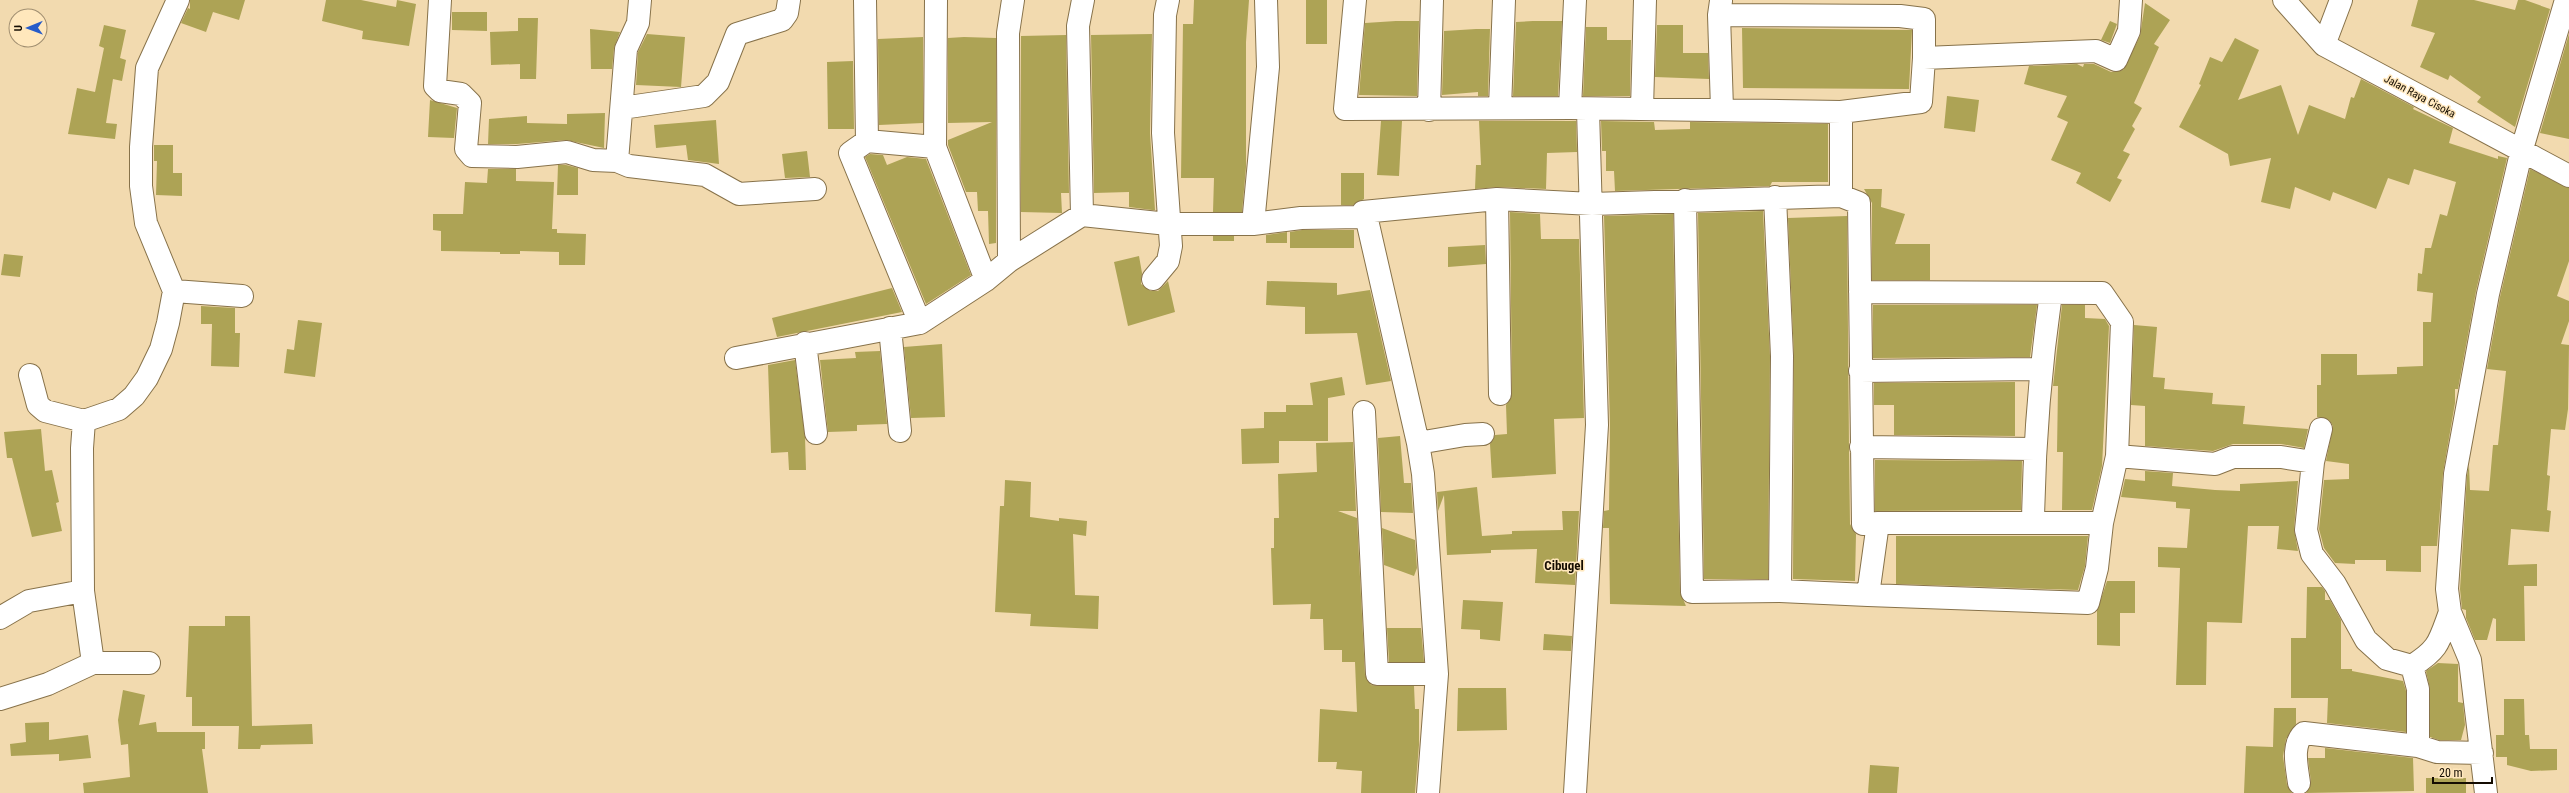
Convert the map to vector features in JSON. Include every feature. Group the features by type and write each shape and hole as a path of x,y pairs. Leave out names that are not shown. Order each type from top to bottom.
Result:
{"street":[{"path":"30,375 38,405 45,411 84,421 120,409 134,396 147,378 161,349 174,291 146,223 141,186 141,162 147,68 178,0"},
{"path":"440,0 435,86 440,91 461,94 470,103 466,125 466,149 469,154 517,157 567,152 592,160 616,161 629,166 705,175 739,194 815,189"},
{"path":"616,161 622,108 626,49 638,23 640,0"},
{"path":"622,108 704,96 718,82 737,34 782,20 787,13 789,0"},
{"path":"865,0 867,141"},
{"path":"936,0 935,147 986,280"},
{"path":"1009,261 1008,33 1013,0"},
{"path":"1082,215 1078,26 1083,0"},
{"path":"1153,279 1168,262 1171,232 1168,224 1163,133 1165,15 1168,0"},
{"path":"1254,224 1268,67 1266,0"},
{"path":"1356,0 1345,109 1722,109 1841,112 1921,102 1924,58 1924,18 1720,8 1722,109"},
{"path":"1429,110 1432,0"},
{"path":"1500,108 1504,0"},
{"path":"1575,0 1579,109 1592,204 1597,425 1575,793"},
{"path":"1642,109 1645,0"},
{"path":"1924,58 2096,51 2116,60 2129,30 2131,0"},
{"name":"Jalan Raya Cisoka","path":"2284,0 2324,45 2522,149 2569,176"},
{"path":"2324,45 2341,0"},
{"path":"2486,793 2470,660 2450,612 2446,589 2455,474 2488,294 2522,149 2566,0"},
{"path":"1841,112 1842,196"},
{"path":"920,323 850,153 867,141 935,147"},
{"path":"1363,212 1497,199 1592,204 1842,196 1859,203 1863,524 2102,523"},
{"path":"1775,197 1782,356 1780,591"},
{"path":"1497,199 1500,394"},
{"path":"1685,200 1692,592 1780,591 2088,603 2097,568 2102,523 2116,456 2122,322 2102,293 1860,292"},
{"path":"736,358 806,343 920,323 986,280 1009,261 1082,215 1168,224 1254,224 1301,218 1360,217 1363,212"},
{"path":"1363,212 1367,220 1424,474 1437,674 1428,793"},
{"path":"174,291 242,296"},
{"path":"2033,523 2034,449 2040,369 2051,292"},
{"path":"890,328 900,431"},
{"path":"806,343 816,433"},
{"path":"1860,371 2040,369"},
{"path":"1364,412 1377,674 1437,674"},
{"path":"84,421 82,448 83,591 93,663"},
{"path":"2321,429 2313,462 2306,530 2312,554 2335,584 2366,640 2387,659 2412,666 2430,654 2437,646 2450,612"},
{"path":"1418,443 1465,435 1483,434"},
{"path":"1861,447 2034,449"},
{"path":"2116,456 2215,464 2233,457 2281,457 2313,462"},
{"path":"1868,595 1878,523"},
{"path":"0,618 29,601 83,591"},
{"path":"0,699 48,684 93,663 149,663"},
{"path":"2412,666 2418,689 2418,746"},
{"path":"2299,783 2296,746 2299,738 2304,733 2418,746 2437,752 2482,753"}],"building":[{"path":"190,0 245,0 239,20 213,12 206,32 181,23 188,8 190,9"},
{"path":"326,0 361,0 396,7 397,0 416,4 409,46 362,39 363,31 322,21"},
{"path":"1194,0 1249,0 1246,42 1246,167 1242,212 1213,212 1214,178 1181,178 1183,24 1193,24"},
{"path":"1306,0 1327,0 1327,44 1306,44"},
{"path":"2418,0 2474,0 2515,10 2518,0 2525,0 2550,9 2515,127 2477,102 2481,97 2450,75 2448,80 2420,67 2435,33 2411,26"},
{"path":"2145,3 2170,20 2154,44 2159,47 2134,103 2142,108 2132,126 2135,129 2123,151 2130,154 2117,178 2122,180 2110,202 2076,183 2081,173 2051,160 2068,122 2057,117 2067,96 2024,84 2029,66 2077,64 2083,67 2084,64 2094,64 2111,72 2123,70 2140,36"},
{"path":"452,12 487,12 487,31 452,30"},
{"path":"518,18 538,18 536,79 520,79 520,64 491,65 490,32 518,31"},
{"path":"1419,21 1417,96 1359,95 1365,23"},
{"path":"1562,21 1558,96 1513,96 1516,22"},
{"path":"2110,21 2117,24 2110,43 2101,40"},
{"path":"104,25 126,30 120,58 126,60 122,81 113,79 106,123 117,124 115,139 68,134 77,88 95,92 104,48 99,46"},
{"path":"1657,25 1683,25 1683,53 1708,53 1709,79 1655,77"},
{"path":"1586,27 1607,27 1607,40 1631,40 1630,96 1583,96"},
{"path":"1742,28 1912,30 1909,89 1743,88"},
{"path":"590,29 620,32 614,48 612,69 591,69"},
{"path":"1490,29 1488,96 1478,96 1478,92 1442,95 1444,31"},
{"path":"647,34 685,37 681,87 636,85 638,52"},
{"path":"1152,34 1150,133 1155,210 1129,207 1129,192 1094,193 1091,35"},
{"path":"2569,34 2569,139 2540,133"},
{"path":"1066,35 1069,193 1061,193 1062,213 1021,212 1021,36"},
{"path":"923,37 923,123 879,125 878,39"},
{"path":"948,38 996,38 996,243 989,244 988,211 978,211 977,192 966,192 948,145 948,140 992,122 948,123"},
{"path":"2235,38 2259,50 2238,100 2281,85 2298,135 2309,105 2345,119 2351,97 2354,98 2361,79 2414,107 2413,109 2453,128 2449,143 2498,159 2498,156 2507,158 2476,291 2458,389 2455,389 2455,403 2443,473 2437,546 2421,546 2421,572 2386,571 2386,560 2355,560 2355,564 2335,563 2324,548 2319,529 2324,480 2349,479 2349,464 2326,461 2333,426 2329,420 2317,417 2317,385 2321,385 2321,354 2357,354 2357,375 2397,374 2397,367 2423,366 2423,322 2431,322 2433,293 2417,291 2418,273 2422,274 2425,248 2431,248 2440,214 2447,216 2456,182 2414,169 2409,185 2388,178 2376,209 2333,192 2330,201 2295,187 2290,209 2261,202 2271,158 2230,166 2228,154 2179,127 2201,85 2199,84 2210,57 2222,62"},
{"path":"853,61 854,129 828,129 827,62"},
{"path":"1947,96 1979,100 1975,132 1944,128"},
{"path":"430,100 457,108 454,138 428,137"},
{"path":"605,113 604,148 566,140 517,144 488,144 489,119 527,116 527,123 567,124 567,114"},
{"path":"716,120 719,164 688,160 686,145 656,148 654,125"},
{"path":"1381,121 1402,121 1399,176 1377,175"},
{"path":"1479,121 1576,121 1577,152 1547,153 1546,189 1498,187 1475,189 1476,165 1481,165"},
{"path":"1601,121 1654,122 1655,130 1690,129 1690,122 1828,124 1828,182 1772,182 1770,186 1615,191 1614,171 1606,171 1606,151 1602,151"},
{"path":"154,145 173,145 173,173 182,173 182,196 156,195 157,161 154,161"},
{"path":"807,151 810,177 785,178 782,154"},
{"path":"870,154 883,155 887,165 907,157 926,159 971,275 926,304 865,157"},
{"path":"558,165 578,168 578,195 557,195"},
{"path":"488,169 516,169 516,181 554,182 552,229 557,229 557,233 586,234 585,265 559,265 559,252 520,251 520,254 500,254 500,252 441,251 441,231 433,230 433,214 463,214 465,182 487,183"},
{"path":"2530,169 2569,188 2569,261 2557,296 2569,301 2569,321 2561,344 2569,345 2568,409 2565,430 2551,429 2547,475 2550,476 2547,510 2551,511 2549,532 2511,529 2508,565 2537,564 2537,586 2524,586 2525,641 2496,641 2496,619 2493,618 2487,640 2475,640 2466,618 2466,610 2462,609 2460,589 2467,476 2469,465 2470,490 2489,491 2493,445 2498,445 2506,371 2487,369 2500,297"},
{"path":"1341,173 1364,173 1364,199 1353,205 1341,205"},
{"path":"1864,189 1882,189 1881,207 1905,214 1895,244 1930,244 1930,280 1872,280 1872,203"},
{"path":"1763,211 1770,356 1768,579 1704,579 1698,213"},
{"path":"1510,212 1540,214 1541,239 1579,239 1584,418 1554,419 1556,474 1492,478 1490,444 1495,435 1507,434 1506,405 1512,394"},
{"path":"1673,214 1680,592 1686,606 1610,604 1609,528 1603,528 1604,511 1609,510 1610,425 1604,216"},
{"path":"1847,216 1850,524 1856,534 1855,581 1793,579 1794,356 1788,218"},
{"path":"1302,230 1354,230 1354,248 1290,248 1290,232"},
{"path":"1287,232 1287,243 1266,243 1266,235"},
{"path":"1213,236 1234,236 1234,241 1213,241"},
{"path":"1485,245 1486,264 1448,267 1448,247"},
{"path":"4,254 23,256 20,277 1,275"},
{"path":"1139,256 1142,273 1141,284 1151,291 1158,291 1168,281 1175,312 1128,326 1114,262"},
{"path":"1267,281 1337,283 1337,295 1370,290 1391,381 1366,385 1357,333 1305,334 1305,307 1266,305"},
{"path":"892,288 902,312 777,337 772,318"},
{"path":"1873,305 2037,305 2030,357 1873,358"},
{"path":"2062,305 2085,305 2085,318 2105,319 2109,326 2102,466 2092,510 2062,510 2063,452 2057,452 2058,386 2053,386"},
{"path":"201,306 235,308 235,333 240,333 239,367 211,366 212,324 201,324"},
{"path":"298,320 322,323 315,377 284,373 287,349 294,350"},
{"path":"2134,325 2157,327 2153,377 2165,378 2164,389 2213,393 2212,404 2245,406 2243,424 2308,429 2304,448 2281,444 2233,444 2213,451 2145,446 2145,406 2131,405"},
{"path":"942,344 945,417 911,418 904,347"},
{"path":"880,351 887,424 857,425 857,431 828,432 820,360 856,358 855,352"},
{"path":"795,360 805,437 806,470 789,470 788,452 771,453 768,365"},
{"path":"1342,377 1345,395 1328,398 1328,441 1279,441 1279,463 1242,464 1241,429 1264,428 1264,412 1286,412 1286,405 1313,405 1310,383"},
{"path":"2015,382 2015,436 1894,435 1894,405 1874,405 1874,383"},
{"path":"41,429 45,471 52,470 59,502 56,503 62,531 32,537 12,458 7,458 4,432"},
{"path":"1400,436 1404,483 1411,483 1413,513 1381,512 1378,438"},
{"path":"1353,442 1356,511 1338,511 1357,518 1365,675 1371,685 1414,686 1415,709 1419,709 1419,745 1415,793 1361,793 1362,771 1336,769 1337,762 1318,762 1320,709 1357,712 1355,662 1342,662 1342,650 1324,650 1323,619 1310,619 1311,604 1273,605 1271,548 1274,548 1274,518 1279,518 1278,474 1317,472 1316,443"},
{"path":"1875,460 2022,461 2021,510 1875,511"},
{"path":"2145,471 2173,473 2172,486 2215,490 2240,491 2240,484 2298,481 2294,529 2298,551 2277,549 2279,526 2248,526 2242,623 2207,622 2206,685 2176,685 2180,568 2158,567 2158,547 2187,548 2190,509 2176,508 2176,502 2121,497 2125,479 2145,481"},
{"path":"1005,480 1031,482 1030,517 1059,521 1059,518 1087,521 1086,536 1073,534 1075,595 1099,596 1098,629 1030,626 1031,614 995,612 1000,506 1004,506"},
{"path":"1477,487 1482,536 1512,534 1512,531 1563,530 1562,511 1579,511 1575,585 1535,583 1537,549 1491,550 1491,553 1447,555 1444,495 1438,511 1437,492"},
{"path":"1382,528 1415,540 1417,568 1414,576 1384,565"},
{"path":"1896,536 2088,536 2085,566 2078,590 1896,584"},
{"path":"2107,581 2135,581 2135,613 2120,613 2120,646 2097,645 2097,611"},
{"path":"2307,587 2322,587 2325,591 2325,600 2330,600 2341,620 2341,669 2352,669 2352,671 2403,681 2406,691 2406,732 2327,723 2328,698 2291,698 2291,638 2306,638"},
{"path":"1463,600 1503,602 1500,641 1480,639 1480,630 1461,629"},
{"path":"225,616 250,616 252,726 312,724 313,744 261,745 260,749 238,749 239,726 192,726 192,697 186,697 189,626 225,626"},
{"path":"1387,628 1421,628 1424,662 1389,662"},
{"path":"1544,634 1572,636 1571,651 1543,650"},
{"path":"2438,663 2458,664 2458,702 2463,703 2465,725 2461,740 2439,740 2430,737 2430,689 2426,671"},
{"path":"1458,688 1506,688 1507,730 1457,731"},
{"path":"123,690 145,695 139,725 156,722 157,732 205,732 205,749 202,749 208,793 84,793 83,783 130,777 128,744 121,745 118,720"},
{"path":"2504,699 2524,699 2525,735 2529,735 2530,749 2557,749 2557,770 2531,771 2507,765 2507,757 2496,757 2496,735 2504,735"},
{"path":"2274,708 2296,708 2296,724 2286,739 2283,756 2287,785 2292,793 2244,793 2246,746 2273,747"},
{"path":"49,722 49,740 88,735 91,758 59,761 59,754 11,756 10,744 26,742 25,723"},
{"path":"2325,748 2413,758 2414,791 2306,793 2311,782 2308,758 2325,758"},
{"path":"1870,765 1899,767 1897,793 1868,793"},
{"path":"2426,778 2466,778 2466,793 2426,793"}],"district":[{"name":"Cibugel","path":"1564,565"}]}
